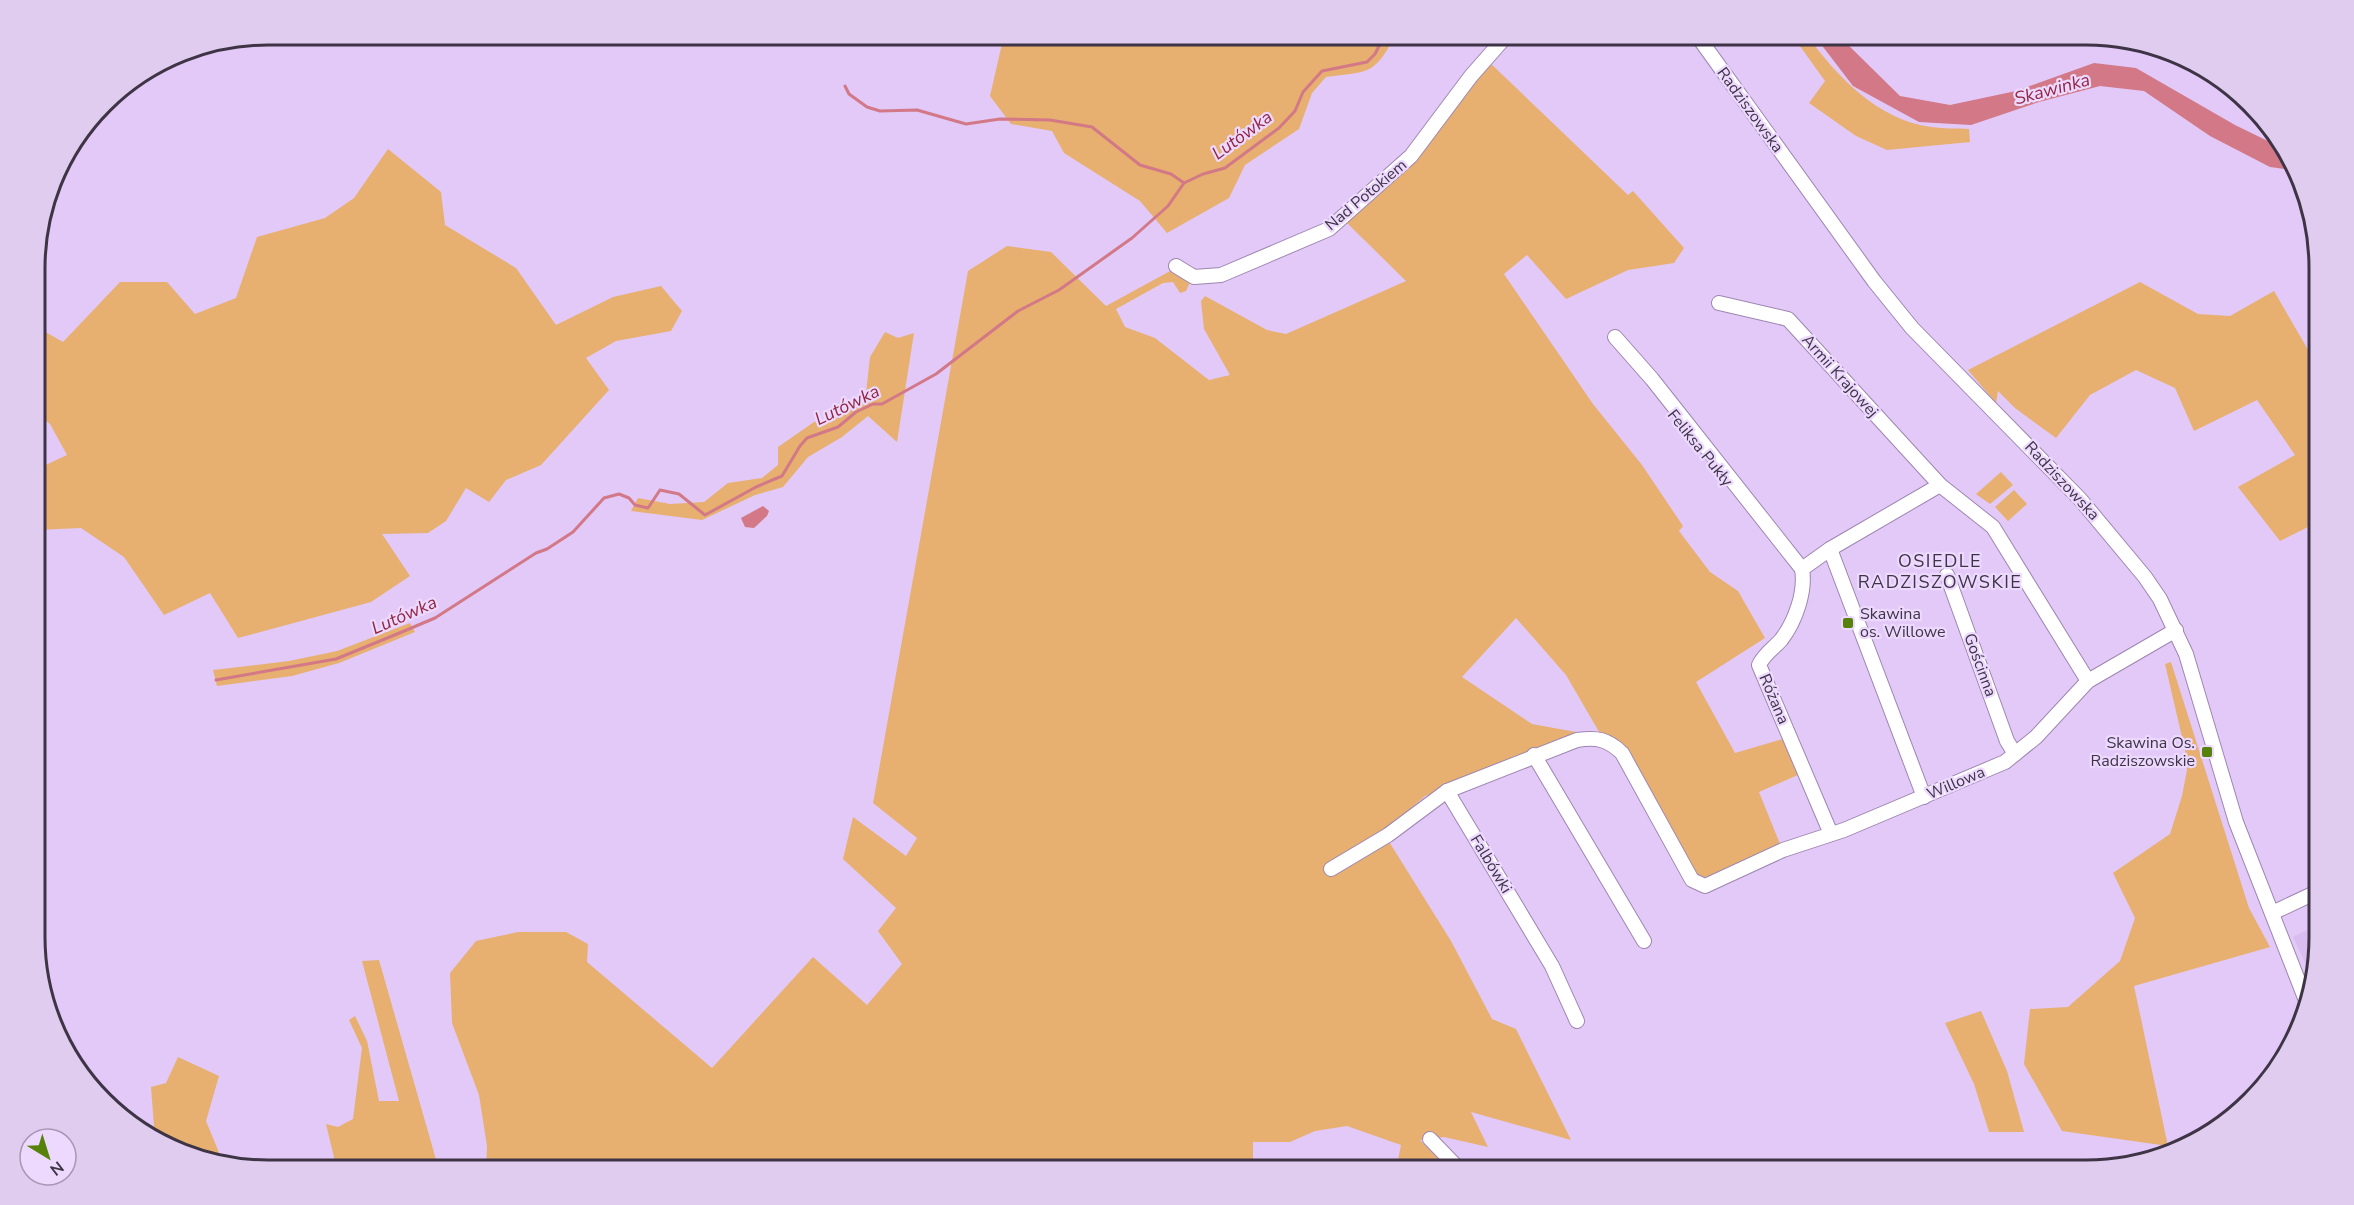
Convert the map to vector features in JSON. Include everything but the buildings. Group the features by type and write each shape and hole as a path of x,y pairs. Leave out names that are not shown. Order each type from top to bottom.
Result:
{"street":[{"name":"Nad Potokiem","path":"1176,266 1194,277 1221,275 1329,230 1412,156 1471,76 1498,45"},
{"name":"Radziszowska","path":"1704,45 1893,305 1929,348 2080,499 2145,577 2176,630 2204,712 2228,798 2302,991"},
{"name":"Armii Krajowej","path":"1719,303 1788,319 1940,485 1993,527 2088,681"},
{"name":"Feliksa Pukły","path":"1615,337 1660,388 1802,569"},
{"path":"1802,569 1830,549 1940,485"},
{"path":"1830,549 1924,797"},
{"name":"Różana","path":"1802,569 1804,580 1799,604 1784,635 1767,652 1759,665 1831,834"},
{"name":"Gościnna","path":"1947,575 2007,741 2015,754"},
{"name":"Willowa","path":"1534,754 1593,737 1609,741 1622,753 1692,880 1705,886 1783,850 1831,834 2005,762 2036,737 2088,681 2176,630"},
{"path":"1331,869 1388,835 1447,791 1534,754 1644,941"},
{"name":"Falbówki","path":"1447,791 1552,966 1577,1021"},
{"path":"2272,913 2309,896"},
{"path":"1430,1139 1450,1160"}],"shaded area":[{"path":"1002,45 1390,45 1382,58 1369,69 1352,74 1326,77 1312,93 1299,129 1245,165 1229,198 1167,233 1140,201 1064,153 1052,131 1011,124 990,96"},
{"path":"1799,45 1814,45 1845,80 1876,106 1912,123 1936,128 1969,129 1970,142 1887,150 1856,136 1809,103 1825,81"},
{"path":"1488,61 1628,195 1633,191 1684,248 1674,263 1628,270 1566,299 1527,255 1504,274 1593,404 1642,465 1683,526 1679,531 1710,572 1738,591 1765,638 1696,682 1735,753 1786,738 1800,774 1759,792 1780,844 1705,881 1692,871 1670,831 1602,737 1566,675 1516,618 1462,677 1532,724 1587,734 1425,796 1383,832 1451,941 1492,1019 1516,1029 1571,1140 1471,1112 1488,1147 1444,1137 1420,1140 1439,1160 1398,1160 1401,1145 1347,1126 1315,1131 1290,1142 1253,1142 1253,1160 486,1160 487,1146 479,1095 452,1023 450,973 476,941 518,932 566,932 588,944 587,962 712,1068 813,957 867,1005 902,964 878,931 896,908 843,859 853,817 906,856 917,838 873,803 968,271 1007,246 1051,252 1106,306 1172,270 1190,282 1186,291 1180,293 1173,282 1163,283 1116,309 1125,327 1155,338 1209,380 1230,375 1204,329 1201,301 1205,296 1267,330 1286,334 1406,281 1345,221 1405,170"},
{"path":"388,149 441,192 445,225 516,268 556,325 613,297 661,286 682,311 671,331 616,341 586,358 609,390 541,465 506,480 489,502 466,488 446,521 428,533 382,534 410,576 371,602 238,638 210,593 164,615 124,557 81,528 45,530 45,465 67,455 50,424 45,420 45,332 63,342 120,282 167,282 195,314 236,298 257,237 325,218 354,198"},
{"path":"2140,282 2198,314 2230,316 2274,291 2309,351 2309,526 2280,541 2238,487 2295,455 2257,400 2194,431 2175,388 2136,370 2090,395 2056,438 2015,408 1998,391 1996,403 1968,370"},
{"path":"885,332 898,338 914,333 897,442 868,416 842,437 808,457 783,487 755,495 702,520 631,511 638,498 670,504 704,502 728,483 762,478 778,465 778,447 814,422 838,416 866,393 870,357"},
{"path":"2001,472 2013,485 1990,504 1976,494"},
{"path":"2014,490 2027,504 2008,521 1995,507"},
{"path":"410,623 415,632 339,663 292,676 217,686 213,670 289,661 337,651"},
{"path":"2171,662 2249,908 2270,947 2134,986 2168,1144 2164,1146 2062,1131 2024,1064 2030,1009 2068,1007 2120,961 2135,918 2113,873 2170,834 2182,796 2187,770 2185,750 2165,664"},
{"path":"2309,929 2307,966 2293,937"},
{"path":"379,960 436,1160 335,1160 326,1124 338,1127 353,1119 362,1048 349,1020 355,1016 367,1041 379,1101 399,1101 362,961"},
{"path":"1981,1011 2007,1071 2024,1132 1989,1132 1974,1084 1945,1023"},
{"path":"178,1057 219,1076 206,1121 220,1155 183,1143 154,1129 151,1087 166,1083"}],"water":[{"name":"Skawinka","path":"1822,45 1848,45 1900,96 1950,105 2016,91 2094,63 2136,68 2235,125 2270,142 2286,169 2270,167 2210,136 2144,91 2100,86 2039,102 1971,125 1919,122 1853,86"},
{"path":"763,506 769,511 767,516 754,528 745,527 741,518"}],"waterway":[{"name":"Lutówka","path":"216,680 336,659 435,618 573,532 604,498 619,494 629,498 635,505 648,508 660,490 679,494 705,515 756,487 782,476 807,438 838,427 856,412 873,404 882,404 936,374 1018,311 1059,290 1132,238 1168,206 1184,183 1203,174 1225,168 1279,128 1295,111 1303,92 1322,71 1367,62 1380,45"},
{"path":"845,86 849,94 867,107 880,111 917,110 966,124 1000,119 1050,120 1092,127 1140,165 1171,174 1184,183"}],"place":[{"name":"Skawina os. Willowe","path":"1848,623"},
{"name":"Skawina Os. Radziszowskie","path":"2207,752"}],"district":[{"name":"OSIEDLE RADZISZOWSKIE","path":"1940,571"}]}
